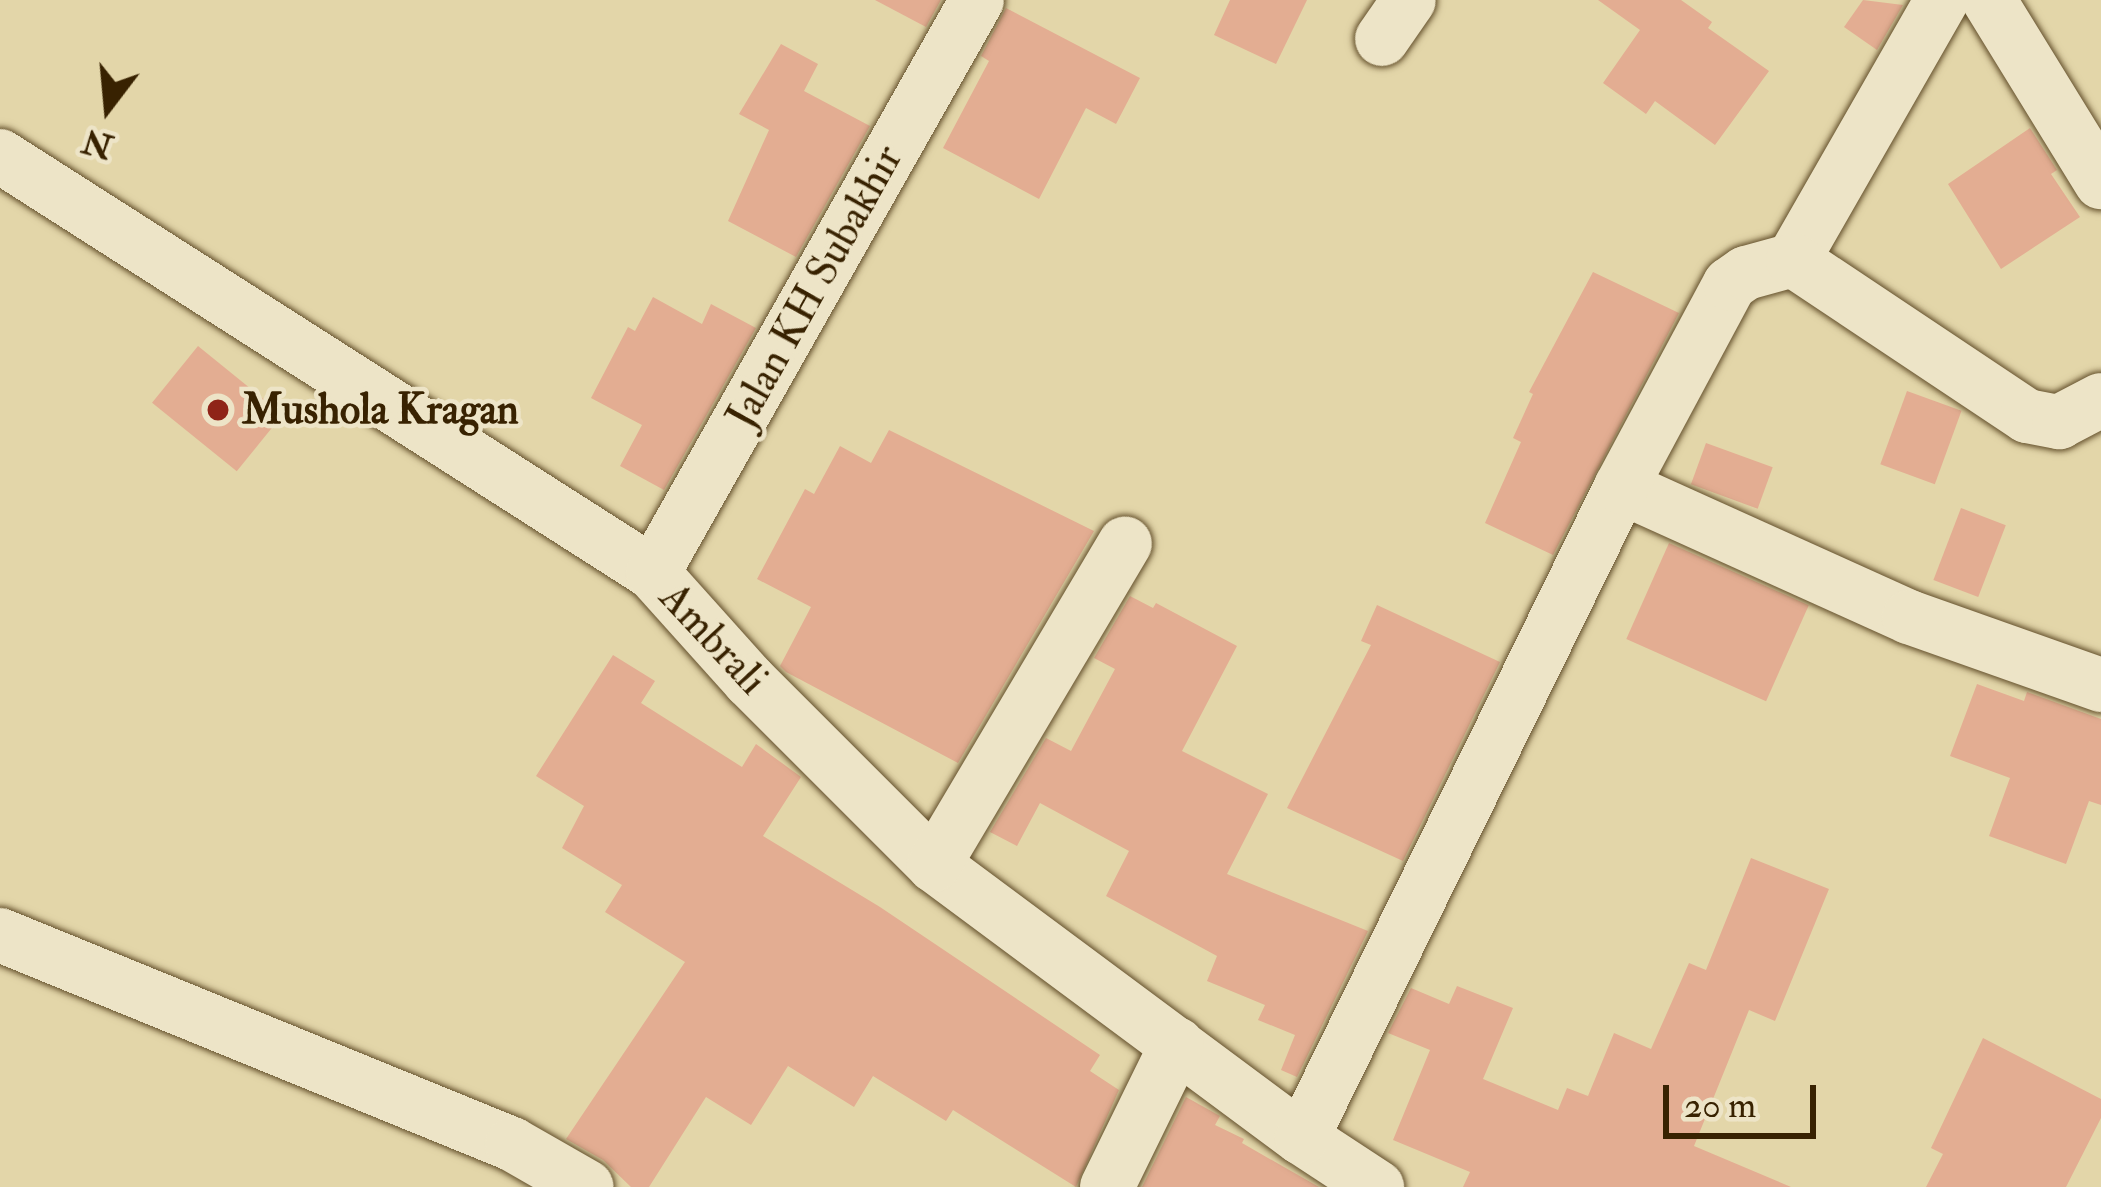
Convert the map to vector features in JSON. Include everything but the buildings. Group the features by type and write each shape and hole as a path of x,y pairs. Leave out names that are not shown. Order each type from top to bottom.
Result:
{"street":[{"name":"Jalan KH Subakhir","path":"653,573 977,0"},
{"path":"1302,1138 1621,487 1730,284 1746,273 1793,260 1942,0"},
{"path":"1989,0 2101,182"},
{"name":"Ambrali","path":"0,156 653,573 749,681 934,865 1302,1138 1377,1187"},
{"path":"1793,260 2027,416 2059,422 2101,400"},
{"path":"1621,487 1909,617 2101,685"},
{"path":"934,865 1125,543"},
{"path":"0,935 512,1144 587,1187"},
{"path":"1107,1187 1177,1044"}],"place":[{"name":"Mushola Kragan","path":"218,410"}]}
